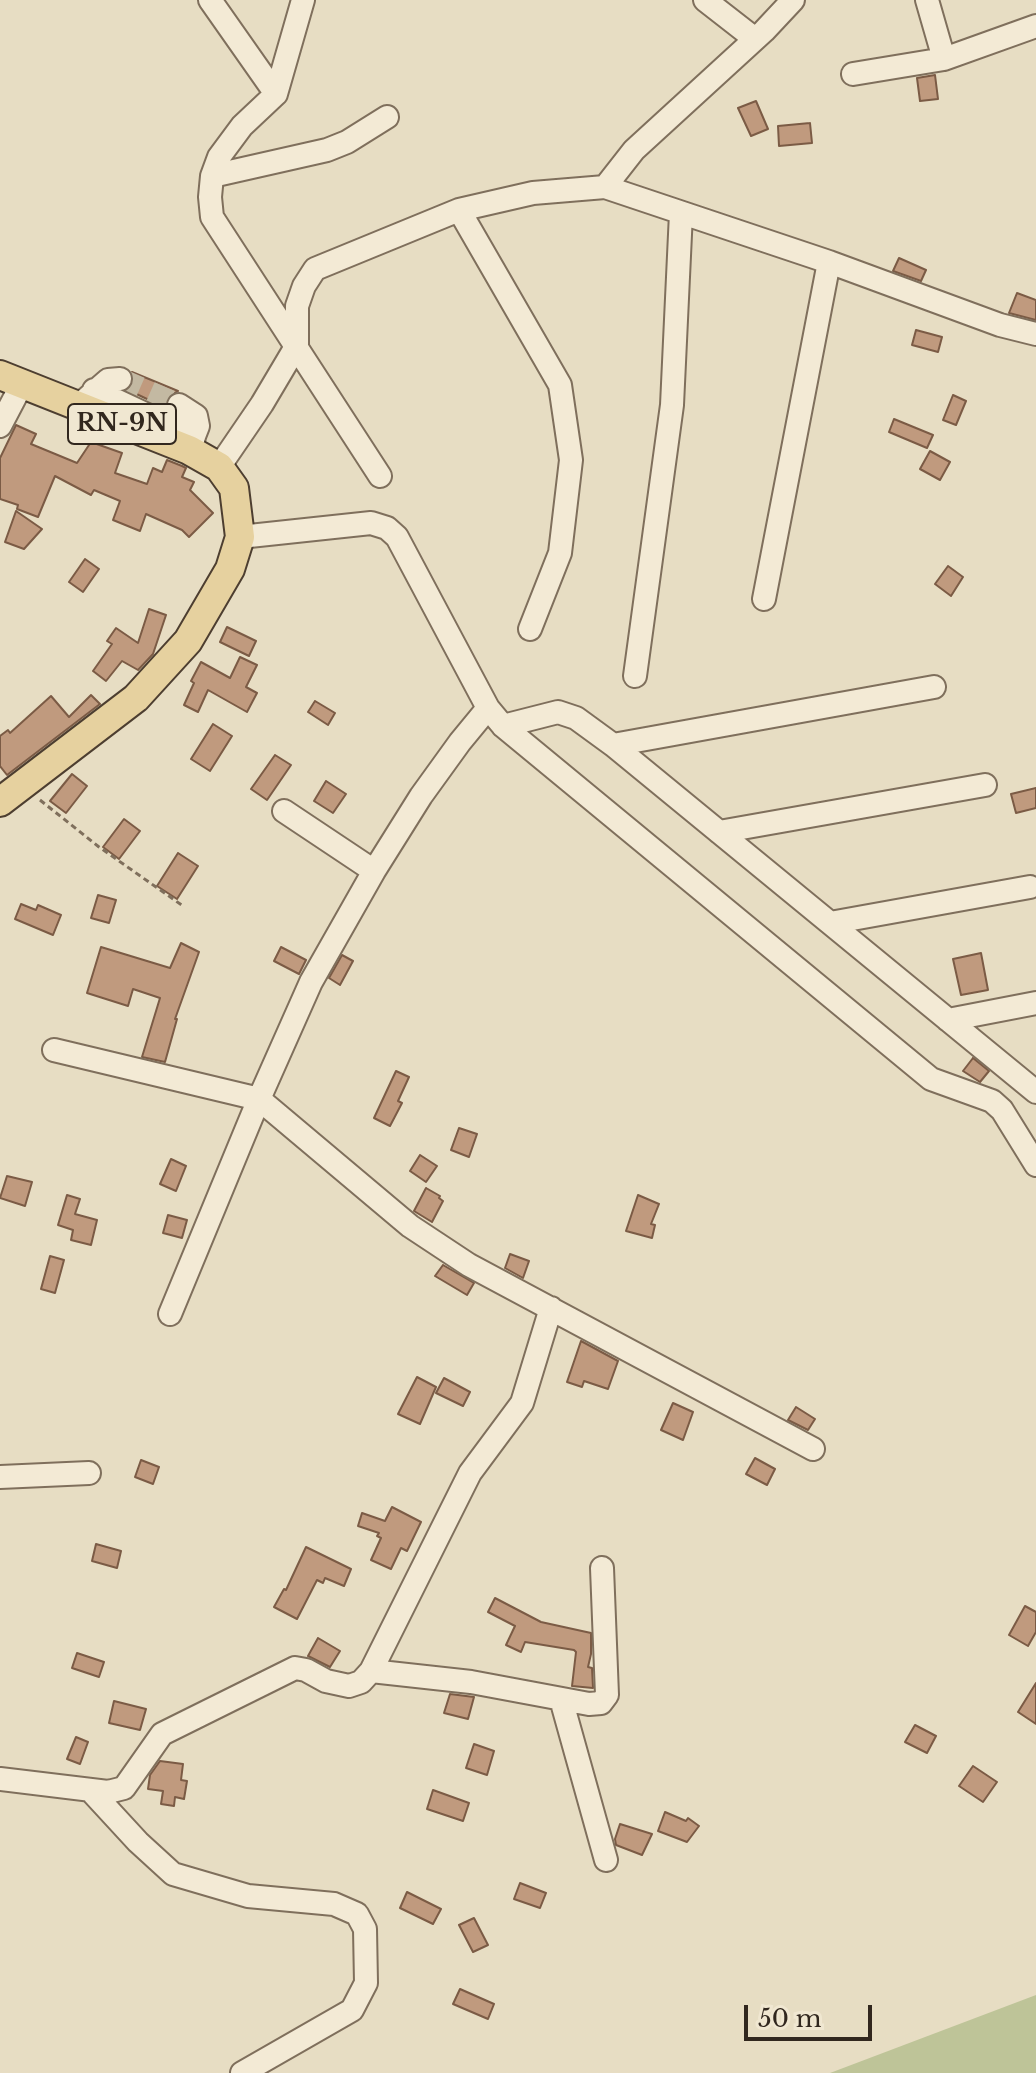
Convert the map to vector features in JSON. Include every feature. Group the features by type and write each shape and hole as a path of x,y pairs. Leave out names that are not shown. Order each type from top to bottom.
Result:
{"main road":[{"name":"RN-9N","path":"11,380 86,398 191,444 227,477"},
{"path":"11,794 136,698 188,641 230,569 240,537 227,477"}],"street":[{"path":"210,0 276,94"},
{"path":"303,0 276,94 242,126 219,157 212,176 212,217 380,476"},
{"path":"705,0 755,39"},
{"path":"605,187 634,150 793,0"},
{"path":"927,0 944,59"},
{"path":"853,74 944,59 1036,26"},
{"path":"212,176 327,150 347,142 387,117"},
{"path":"227,477 262,404 297,345 297,306 304,286 315,269 459,210 533,193 605,187 829,262 1000,325 1036,334"},
{"path":"459,210 560,385 571,460 560,553 530,629"},
{"path":"635,676 672,405 681,213"},
{"path":"764,599 829,262"},
{"path":"86,398 108,380 120,379"},
{"path":"0,426 11,380"},
{"path":"179,405 196,416 198,426 191,444"},
{"path":"240,537 371,523 387,528 397,537 488,708 503,726 931,1079 992,1101 1002,1110 1036,1165"},
{"path":"613,745 934,687"},
{"path":"170,1314 311,982 421,796 488,708"},
{"path":"503,726 558,712 576,718 1036,1092"},
{"path":"719,832 985,785"},
{"path":"284,811 374,871"},
{"path":"830,923 1030,887"},
{"path":"948,1020 1036,1003"},
{"path":"54,1050 259,1099 410,1226 469,1265 813,1449"},
{"path":"0,1779 91,1791 108,1792 124,1788 162,1734 295,1668 306,1670 326,1681 349,1686 361,1682 371,1671 470,1473 522,1403 551,1308"},
{"path":"0,1477 89,1473"},
{"path":"371,1671 471,1682 589,1704 601,1703 607,1695 602,1568"},
{"path":"561,1699 606,1860"},
{"path":"91,1791 138,1842 173,1874 248,1896 334,1904 357,1914 365,1929 366,1983 352,2010 244,2073"}],"path":[{"path":"11,794 99,847 183,906"}],"green space":[{"path":"1036,1995 1036,2073 830,2073"}],"building":[{"path":"935,75 938,99 920,101 917,78"},
{"path":"756,101 768,129 751,136 738,108"},
{"path":"810,123 812,143 779,146 778,126"},
{"path":"899,258 926,270 921,281 893,271"},
{"path":"1017,293 1036,300 1036,320 1009,313"},
{"path":"916,330 942,337 938,352 912,345"},
{"path":"132,372 178,391 168,397 166,408 128,390 133,384"},
{"path":"953,395 966,401 956,425 943,420"},
{"path":"894,419 933,435 927,448 889,432"},
{"path":"16,425 36,434 31,444 77,463 91,442 122,453 115,473 147,484 153,468 162,472 167,460 182,466 186,468 182,477 194,482 190,490 213,513 189,537 182,530 146,514 140,531 113,520 120,501 94,490 91,495 55,476 38,517 17,509 18,505 0,499 0,458"},
{"path":"930,451 950,462 940,480 920,469"},
{"path":"16,511 42,529 24,549 5,542"},
{"path":"85,559 99,569 83,592 69,582"},
{"path":"948,566 963,577 951,596 935,584"},
{"path":"149,609 166,615 153,654 138,670 122,661 106,681 93,671 112,644 107,641 116,628 138,643"},
{"path":"227,627 256,641 249,656 220,642"},
{"path":"240,657 257,665 246,687 257,693 247,712 208,690 198,712 184,705 201,662 230,678"},
{"path":"91,695 100,704 7,775 0,766 0,736 8,730 10,733 51,696 69,717"},
{"path":"315,701 335,713 328,725 308,712"},
{"path":"213,724 232,736 210,771 191,759"},
{"path":"275,755 291,765 267,800 251,789"},
{"path":"72,774 87,786 66,813 50,801"},
{"path":"326,781 346,794 333,813 314,801"},
{"path":"1036,788 1036,808 1016,813 1011,794"},
{"path":"124,819 140,831 119,859 103,847"},
{"path":"178,853 198,866 177,899 157,886"},
{"path":"98,895 116,900 109,923 91,918"},
{"path":"21,904 36,910 38,905 61,915 53,935 15,919"},
{"path":"181,943 199,952 175,1019 165,1062 142,1057 160,998 133,989 128,1006 87,993 101,947 170,968"},
{"path":"281,947 306,960 299,974 274,961"},
{"path":"981,953 988,990 961,995 953,959"},
{"path":"342,955 353,961 340,985 329,978"},
{"path":"973,1058 989,1071 980,1082 963,1071"},
{"path":"396,1071 409,1077 398,1101 402,1103 390,1126 374,1118"},
{"path":"459,1128 477,1134 469,1157 451,1150"},
{"path":"420,1155 437,1166 426,1182 410,1171"},
{"path":"171,1159 186,1166 176,1191 160,1184"},
{"path":"7,1176 32,1182 25,1206 0,1198"},
{"path":"426,1188 443,1201 432,1222 414,1211"},
{"path":"67,1195 80,1199 75,1214 97,1220 91,1245 71,1240 73,1230 58,1225"},
{"path":"638,1195 659,1204 651,1224 655,1225 652,1238 626,1231"},
{"path":"168,1215 187,1220 182,1238 163,1233"},
{"path":"510,1254 529,1261 523,1278 505,1268"},
{"path":"50,1256 64,1260 55,1293 41,1289"},
{"path":"443,1265 474,1283 467,1295 435,1276"},
{"path":"581,1341 618,1361 608,1389 584,1381 582,1387 567,1382"},
{"path":"417,1377 436,1387 420,1424 398,1414"},
{"path":"444,1378 470,1392 463,1406 436,1393"},
{"path":"673,1403 693,1412 683,1440 661,1430"},
{"path":"796,1407 815,1419 808,1430 788,1420"},
{"path":"755,1458 775,1469 767,1485 746,1474"},
{"path":"141,1460 159,1467 153,1484 135,1477"},
{"path":"392,1507 421,1522 407,1551 401,1548 391,1569 371,1560 381,1538 377,1536 379,1533 358,1526 362,1513 385,1521"},
{"path":"96,1544 121,1551 117,1568 92,1561"},
{"path":"306,1547 351,1569 344,1586 325,1578 323,1583 317,1580 297,1619 274,1607 286,1590"},
{"path":"495,1598 541,1622 591,1633 588,1667 592,1668 593,1688 572,1686 574,1650 525,1642 521,1652 506,1645 515,1626 488,1612"},
{"path":"1025,1606 1036,1612 1036,1632 1028,1646 1009,1635"},
{"path":"318,1638 340,1651 330,1667 308,1656"},
{"path":"77,1653 104,1662 99,1677 72,1668"},
{"path":"1036,1683 1036,1724 1018,1712"},
{"path":"450,1694 474,1697 468,1719 444,1713"},
{"path":"114,1701 146,1709 140,1730 109,1723"},
{"path":"915,1725 936,1736 927,1753 905,1742"},
{"path":"76,1737 88,1742 80,1764 67,1759"},
{"path":"474,1744 494,1751 487,1775 466,1768"},
{"path":"160,1761 183,1764 181,1780 187,1781 184,1799 175,1797 174,1806 161,1804 163,1791 148,1789 150,1775"},
{"path":"973,1766 997,1782 983,1802 959,1786"},
{"path":"433,1790 469,1803 463,1821 427,1809"},
{"path":"665,1812 686,1821 688,1818 699,1826 687,1842 658,1831"},
{"path":"620,1824 652,1834 642,1855 616,1845"},
{"path":"520,1883 546,1893 540,1908 514,1899"},
{"path":"407,1892 441,1909 433,1924 400,1908"},
{"path":"474,1918 488,1945 473,1952 459,1925"},
{"path":"460,1989 494,2004 488,2019 453,2004"}],"tunnel":[{"path":"120,379 179,405"}]}
